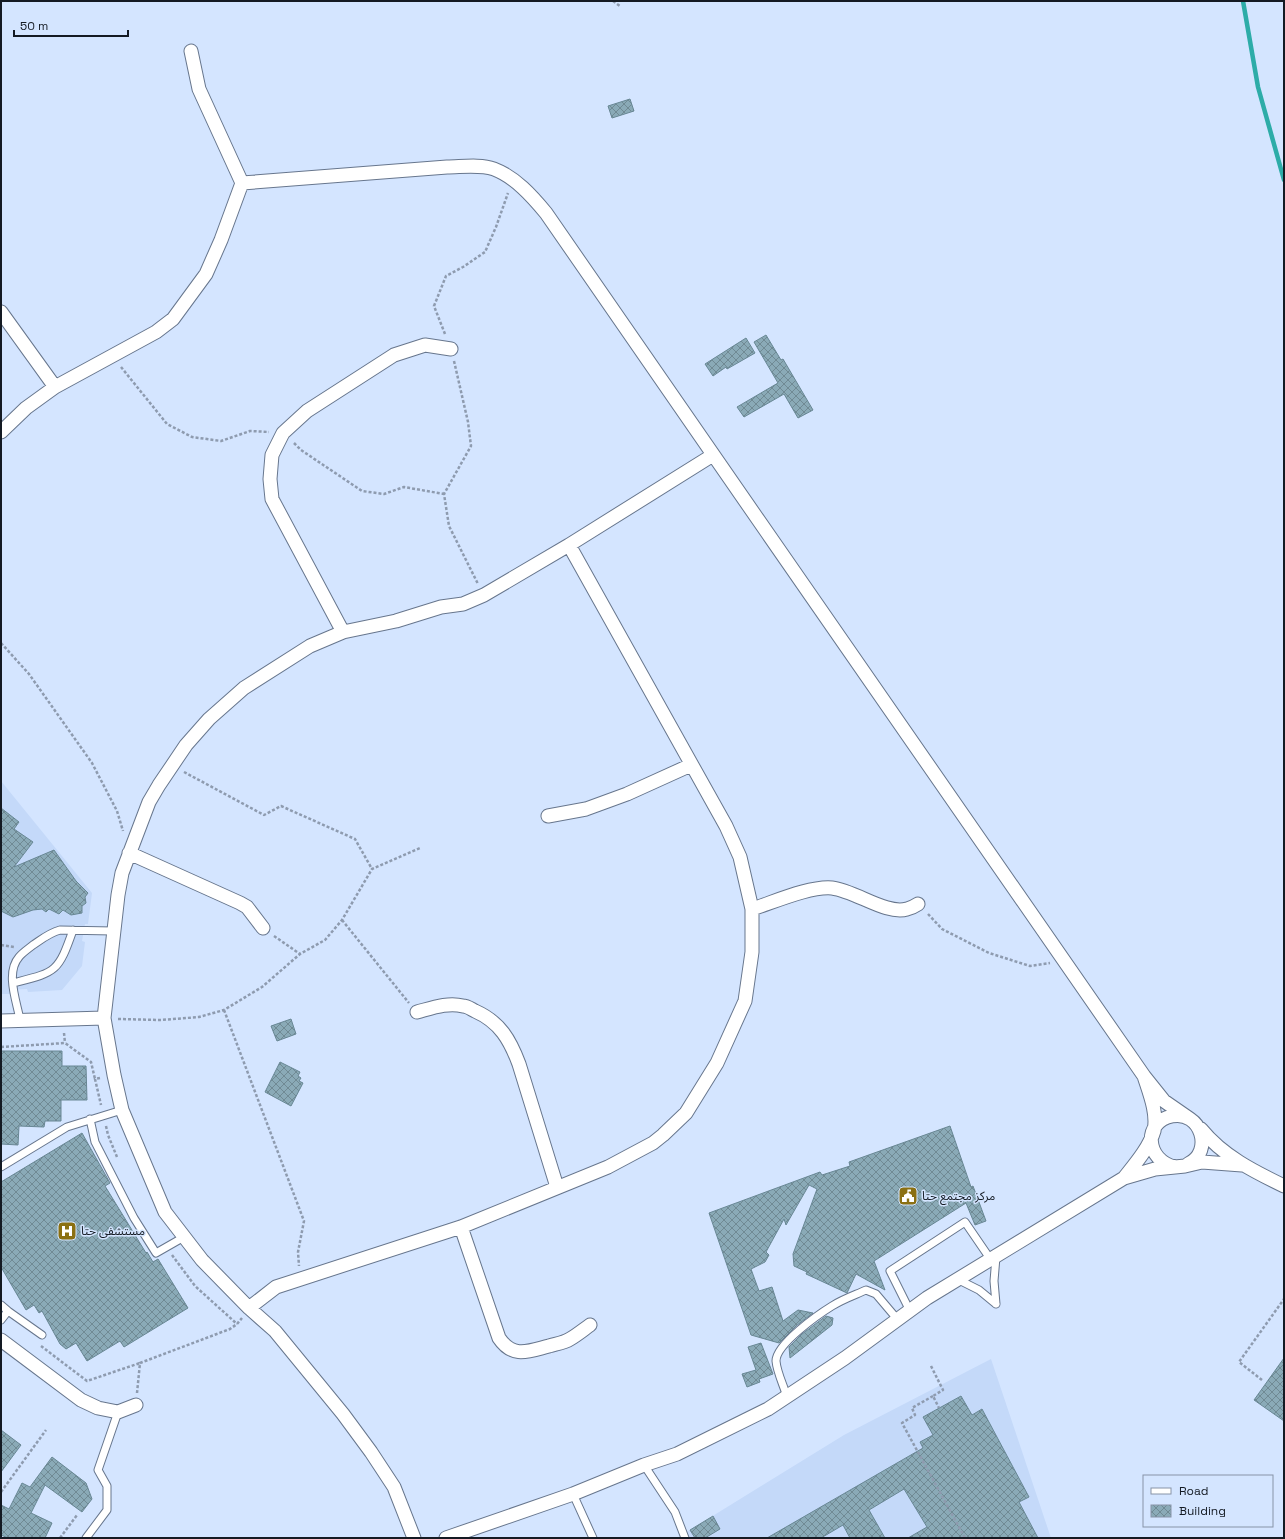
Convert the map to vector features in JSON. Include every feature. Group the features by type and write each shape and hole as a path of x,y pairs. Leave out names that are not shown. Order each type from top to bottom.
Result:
{"street":[{"path":"1,432 26,408 55,387 156,332 173,319 206,274 221,240 242,183 199,89 191,51"},
{"path":"242,183 453,167 474,167 493,169 512,180 529,193 546,213 1144,1076 1164,1101 1194,1122 1208,1138 1242,1165 1284,1186"},
{"path":"1,312 55,387"},
{"path":"343,632 272,499 270,479 272,455 283,433 307,410 394,355 425,345 451,349"},
{"path":"414,1538 394,1487 371,1452 306,1367 275,1331 249,1308 202,1260 165,1212 122,1110 104,1018 113,931 122,873 149,802 172,766 186,745 209,719 244,688 310,646 343,632 396,621 441,607 463,604 484,595 569,545 713,455"},
{"path":"249,1308 276,1288 461,1227 608,1167 653,1143 686,1113 717,1062 745,1001 752,952 752,909 740,857 726,826 569,545"},
{"path":"548,816 586,809 627,794 691,765"},
{"path":"129,853 240,903 247,908 262,928"},
{"path":"752,909 813,890 831,888 851,892 890,910 906,910 918,904"},
{"path":"417,1012 440,1006 463,1006 484,1015 500,1028 512,1044 557,1187"},
{"path":"1,1021 104,1018"},
{"path":"1124,1178 1142,1154 1154,1130 1159,1123 1166,1118 1182,1116 1194,1122 1201,1132 1203,1140 1202,1149 1193,1162 1181,1167 1168,1166 1155,1155 1152,1147 1154,1130 1154,1112 1144,1076"},
{"path":"446,1538 573,1494 644,1465 677,1454 768,1409 845,1358 927,1298 959,1280 1124,1178 1155,1169 1181,1167 1202,1162 1242,1165"},
{"path":"461,1227 499,1338 503,1345 510,1349 525,1352 568,1340 590,1325"},
{"path":"1,1340 81,1400 98,1408 118,1412 136,1405"}],"lane":[{"path":"20,1020 13,984 12,970 19,957 48,934 60,930 113,931"},
{"path":"13,984 43,975 54,969 62,960 73,930"},
{"path":"1,1167 67,1127 122,1110"},
{"path":"90,1119 95,1142 134,1218 156,1253 184,1237"},
{"path":"910,1311 890,1271 965,1222 993,1259 996,1304 978,1290 959,1280"},
{"path":"787,1396 776,1360 780,1351 786,1342 808,1323 832,1306 866,1290 876,1294 898,1320"},
{"path":"1,1305 42,1335"},
{"path":"1,1320 8,1310"},
{"path":"86,1538 107,1510 107,1486 98,1470 118,1412"},
{"path":"644,1465 674,1512 685,1538"},
{"path":"573,1494 593,1538"}],"path":[{"path":"613,1 620,6"},
{"path":"484,595 450,526 444,494 471,446 468,422 451,349 434,306 446,276 463,267 485,252 496,227 512,180"},
{"path":"1,643 29,674 92,763 117,811 129,853"},
{"path":"172,766 264,815 281,806 355,839 372,869"},
{"path":"104,1018 161,1020 199,1017 224,1010 262,987 300,954 325,940 342,920 372,869 420,848"},
{"path":"918,904 942,929 989,953 1030,966 1064,961"},
{"path":"342,920 417,1012"},
{"path":"262,928 300,954"},
{"path":"224,1010 304,1221 298,1252 300,1280"},
{"path":"1,1047 65,1043 91,1062 95,1079"},
{"path":"1262,1380 1239,1362 1284,1299"},
{"path":"39,1345 87,1381 230,1329 237,1324 249,1308"},
{"path":"136,1405 140,1363"},
{"path":"931,1366 943,1390 912,1408 915,1415 902,1423 965,1538"},
{"path":"933,1396 939,1408"},
{"path":"1,1492 46,1430"},
{"path":"60,1538 77,1515"}],"shaded area":[{"path":"1,781 92,893 88,924 85,924 82,941 85,942 82,966 62,990 28,992 27,989 10,990 10,994 1,994"},
{"path":"991,1359 1051,1538 677,1538 844,1435"}],"building":[{"path":"630,99 634,111 612,118 608,106"},
{"path":"766,335 781,360 783,359 813,410 798,418 784,394 744,417 737,407 778,383 754,342"},
{"path":"746,338 755,353 727,369 726,367 713,376 705,364"},
{"path":"1,808 19,822 14,829 33,842 14,867 54,850 76,881 88,893 85,897 86,903 82,906 82,913 71,915 63,910 59,914 49,909 46,912 42,909 33,910 13,917 1,911"},
{"path":"291,1019 296,1034 277,1041 271,1026"},
{"path":"1,1051 62,1051 62,1066 86,1066 87,1100 61,1100 61,1121 45,1121 44,1127 19,1126 18,1145 1,1144"},
{"path":"280,1062 300,1072 298,1076 301,1078 299,1081 303,1083 291,1106 265,1092"},
{"path":"950,1126 971,1187 973,1186 986,1221 975,1225 966,1203 874,1261 885,1290 856,1274 847,1293 806,1274 807,1272 794,1266 793,1254 817,1189 809,1185 786,1225 784,1219 766,1252 769,1255 765,1262 751,1269 759,1291 772,1287 783,1321 798,1310 813,1313 796,1326 779,1343 751,1335 709,1213 820,1172 822,1175 850,1166 849,1162"},
{"name":"مستشفى حتا","path":"82,1133 110,1183 105,1186 146,1253 147,1252 153,1262 158,1259 188,1308 124,1347 120,1341 87,1361 76,1343 66,1349 60,1344 42,1311 39,1313 34,1305 26,1310 1,1267 1,1182"},
{"path":"826,1316 833,1318 832,1325 790,1358 789,1347 802,1334"},
{"path":"761,1343 773,1374 759,1379 760,1382 747,1387 742,1374 756,1370 748,1347"},
{"path":"1284,1358 1284,1421 1254,1400"},
{"path":"961,1396 972,1415 982,1409 1029,1497 1019,1502 1038,1538 908,1538 927,1527 904,1489 869,1510 885,1538 850,1538 843,1525 821,1538 767,1538 923,1448 920,1442 933,1435 923,1417"},
{"path":"1,1430 21,1445 1,1472"},
{"path":"52,1457 86,1483 92,1499 82,1512 45,1485 31,1513 52,1523 45,1538 8,1538 1,1535 1,1505 9,1509 22,1483 30,1487"},
{"path":"713,1516 720,1529 705,1538 695,1538 690,1530"}],"waterway":[{"path":"1243,1 1258,87 1284,180"}],"place":[{"name":"مركز مجتمع حتا","path":"908,1196"},
{"name":"مستشفى حتا","path":"67,1231"}]}
